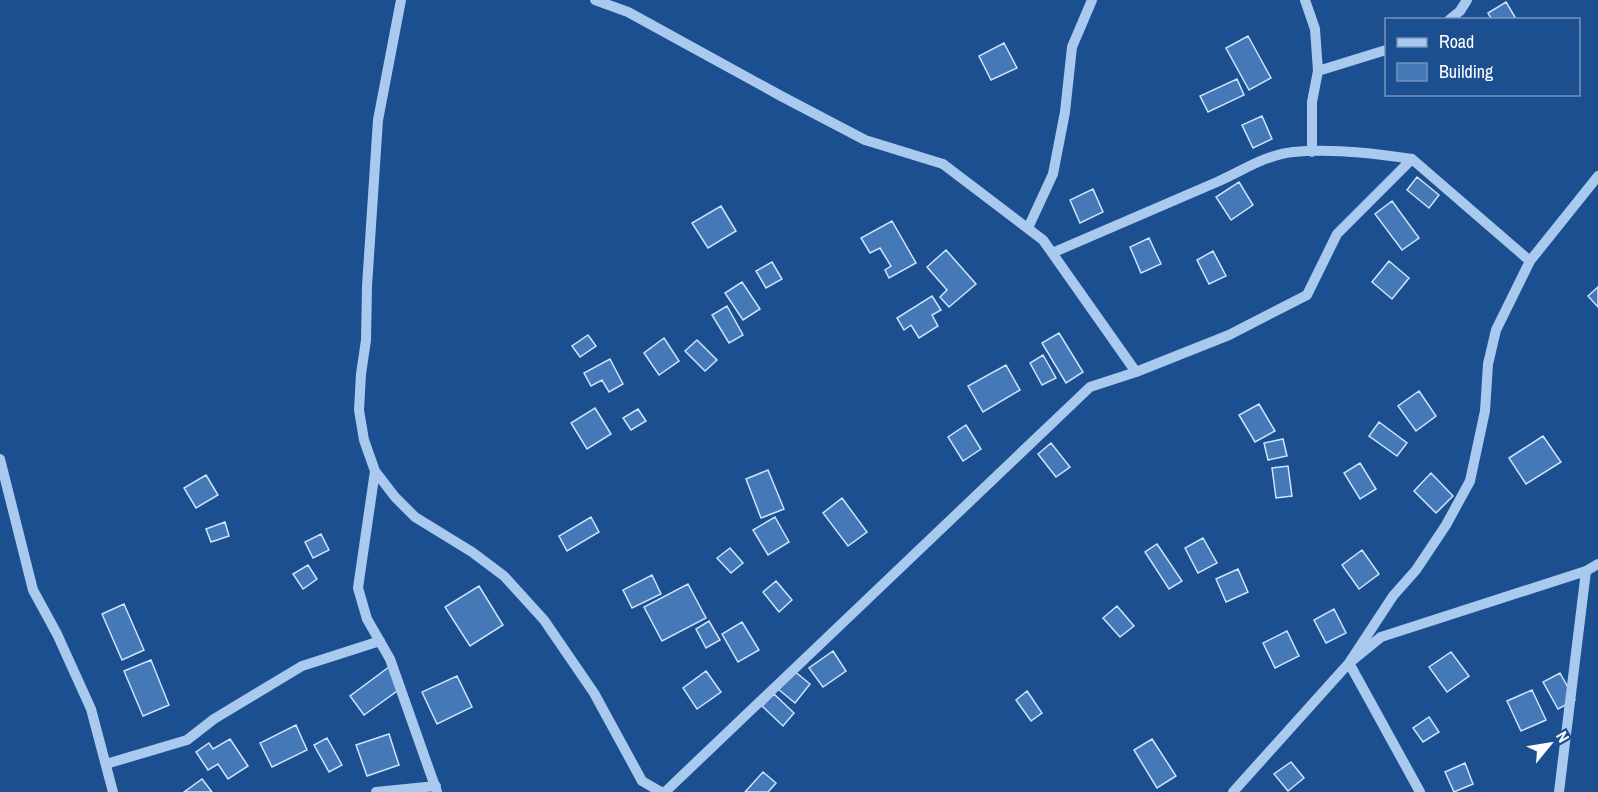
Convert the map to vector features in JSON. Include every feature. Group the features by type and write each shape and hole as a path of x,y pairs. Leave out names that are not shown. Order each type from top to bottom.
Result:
{"street":[{"path":"401,0 378,120 367,286 366,340 359,410 363,440 375,471 395,497 415,517 472,552 504,576 544,620 594,693 642,781 663,792 1090,387 1136,372 1229,334 1307,295 1337,234 1412,159"},
{"path":"595,0 628,12 771,91 866,140 944,164 1044,240 1136,372"},
{"path":"1028,228 1053,174 1065,112 1072,47 1092,0"},
{"path":"1305,0 1316,29 1318,71 1312,102 1312,152"},
{"path":"1451,18 1460,11 1467,0"},
{"path":"1318,71 1385,50"},
{"path":"1052,253 1219,181 1264,158 1292,152 1312,152 1383,154 1412,159 1530,261"},
{"path":"1233,792 1349,663 1393,596 1416,570 1446,525 1470,481 1485,411 1488,364 1496,330 1530,261 1598,176"},
{"path":"0,459 33,590 57,634 91,709 113,792"},
{"path":"375,471 358,588 367,619 390,659 436,789 376,792"},
{"path":"1349,663 1381,637 1586,571 1598,564"},
{"path":"1558,792 1586,571"},
{"path":"106,764 187,740 214,719 302,666 380,641"},
{"path":"1349,663 1420,792"}],"building":[{"path":"1506,2 1515,17 1491,18 1488,13"},
{"path":"1248,36 1271,78 1249,90 1226,48"},
{"path":"1004,43 1017,68 991,80 979,56"},
{"path":"1237,79 1244,95 1208,112 1200,96"},
{"path":"1262,116 1272,139 1253,148 1242,125"},
{"path":"1417,177 1439,195 1429,208 1407,190"},
{"path":"1239,182 1253,205 1231,220 1216,197"},
{"path":"1093,189 1103,212 1080,223 1070,200"},
{"path":"1392,201 1419,238 1402,250 1375,214"},
{"path":"721,206 736,231 708,248 692,223"},
{"path":"892,221 916,263 889,278 885,270 891,266 880,248 870,253 861,238"},
{"path":"1149,238 1161,264 1141,273 1130,247"},
{"path":"946,250 976,284 949,307 940,297 947,290 927,267"},
{"path":"1213,251 1226,276 1209,284 1197,260"},
{"path":"1389,261 1409,278 1392,299 1372,282"},
{"path":"772,262 782,279 766,288 756,271"},
{"path":"742,282 760,309 743,320 725,293"},
{"path":"1598,287 1598,307 1588,296"},
{"path":"932,296 941,310 932,315 938,326 919,338 911,325 904,330 897,318"},
{"path":"727,306 743,335 729,343 712,315"},
{"path":"1059,333 1083,372 1066,383 1042,343"},
{"path":"588,335 596,346 580,357 572,346"},
{"path":"664,338 679,361 659,375 644,353"},
{"path":"697,340 717,360 705,371 685,351"},
{"path":"1043,355 1056,378 1042,385 1030,363"},
{"path":"610,359 623,384 609,392 602,380 591,386 584,373"},
{"path":"1006,365 1020,390 983,412 968,386"},
{"path":"1419,391 1436,416 1416,431 1398,406"},
{"path":"1259,404 1275,431 1255,442 1239,415"},
{"path":"595,408 611,434 587,449 571,423"},
{"path":"638,409 646,421 631,430 623,418"},
{"path":"1379,422 1407,443 1397,456 1369,436"},
{"path":"966,425 981,449 963,461 948,437"},
{"path":"1543,436 1561,462 1526,484 1509,458"},
{"path":"1283,439 1287,456 1268,460 1264,443"},
{"path":"1051,443 1070,467 1056,477 1038,454"},
{"path":"1360,463 1376,489 1360,499 1344,473"},
{"path":"1288,466 1292,496 1276,498 1272,468"},
{"path":"768,470 784,509 761,518 746,479"},
{"path":"1431,473 1453,496 1436,513 1414,491"},
{"path":"206,475 218,495 196,508 184,488"},
{"path":"842,498 867,532 848,546 823,513"},
{"path":"591,517 599,532 567,551 559,536"},
{"path":"775,517 789,542 768,555 753,530"},
{"path":"225,522 229,536 211,542 206,529"},
{"path":"321,534 329,550 313,558 305,542"},
{"path":"1203,538 1217,563 1198,573 1185,548"},
{"path":"1157,544 1182,581 1169,589 1145,552"},
{"path":"730,548 743,563 731,573 717,558"},
{"path":"1362,550 1379,574 1359,589 1342,565"},
{"path":"308,565 317,579 303,589 293,574"},
{"path":"1238,569 1248,592 1226,602 1216,579"},
{"path":"652,575 661,594 632,608 623,590"},
{"path":"776,581 792,600 779,612 763,592"},
{"path":"688,584 706,618 662,641 644,607"},
{"path":"479,586 503,625 470,646 445,607"},
{"path":"124,604 144,650 122,660 102,614"},
{"path":"1117,606 1134,626 1120,637 1103,618"},
{"path":"1334,609 1346,633 1326,643 1314,620"},
{"path":"709,621 720,640 706,648 696,629"},
{"path":"742,622 759,650 738,662 722,634"},
{"path":"1287,631 1299,656 1275,668 1263,643"},
{"path":"833,651 846,671 823,687 809,668"},
{"path":"1451,652 1469,676 1447,692 1429,667"},
{"path":"151,660 169,705 143,716 124,671"},
{"path":"389,667 404,686 364,715 350,696"},
{"path":"793,670 810,684 795,703 778,689"},
{"path":"706,671 721,692 697,709 683,688"},
{"path":"1560,673 1575,700 1558,709 1543,682"},
{"path":"457,676 472,707 437,724 422,692"},
{"path":"1532,690 1546,720 1521,731 1507,701"},
{"path":"1027,691 1042,713 1031,721 1016,700"},
{"path":"774,694 794,713 783,726 762,706"},
{"path":"1429,717 1439,732 1423,742 1413,728"},
{"path":"296,725 307,750 272,767 260,743"},
{"path":"389,734 399,765 367,776 356,745"},
{"path":"327,738 342,765 329,772 314,745"},
{"path":"230,739 248,766 228,779 218,764 208,770 196,752 209,743 213,749"},
{"path":"1152,739 1176,776 1157,788 1134,750"},
{"path":"1291,762 1304,778 1288,791 1274,774"},
{"path":"1465,763 1473,784 1454,792 1445,772"},
{"path":"763,772 776,783 768,792 745,792"},
{"path":"202,779 212,792 184,792"}]}
